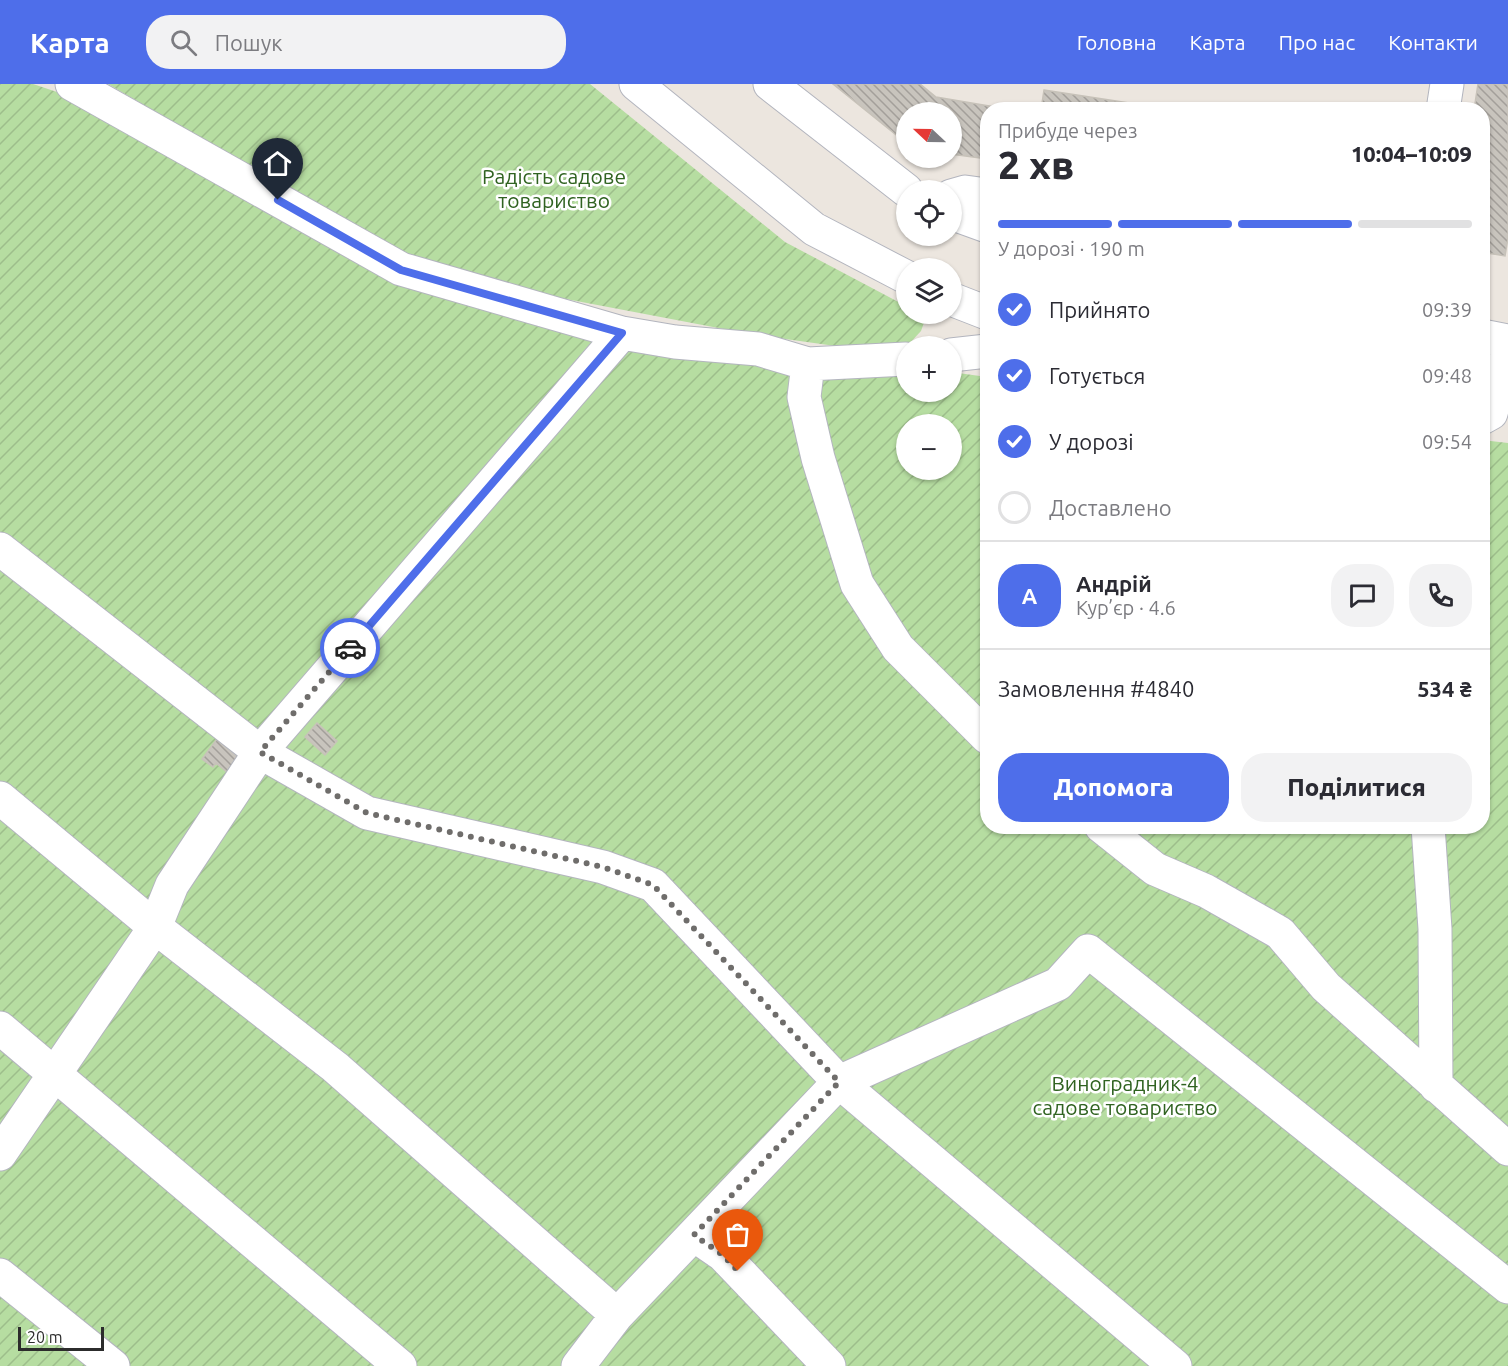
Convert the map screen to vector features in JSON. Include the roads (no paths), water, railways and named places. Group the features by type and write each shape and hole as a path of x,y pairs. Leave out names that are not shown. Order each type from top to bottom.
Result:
{"street":[{"path":"72,84 401,270 622,333 675,342 758,349 808,364 896,360"},
{"path":"636,84 814,229 896,272"},
{"path":"770,84 896,182"},
{"path":"1444,102 1447,84"},
{"path":"962,193 980,194"},
{"path":"962,217 980,223"},
{"path":"962,303 980,310"},
{"path":"0,1154 155,927 172,885 260,752 622,333"},
{"path":"1490,338 1508,341"},
{"path":"962,354 980,352"},
{"path":"1490,414 1508,352"},
{"path":"808,364 804,397 818,458 857,584 898,648 980,730"},
{"path":"1490,420 1508,421"},
{"path":"0,549 260,752 367,813 603,867 653,885 839,1082 1175,1366"},
{"path":"0,798 155,927 335,1067 617,1315"},
{"path":"1111,834 1155,869 1206,891 1280,933 1326,987 1508,1149"},
{"path":"1429,834 1435,929 1436,1086"},
{"path":"578,1366 617,1315 839,1082 1058,984 1088,951 1508,1287"},
{"path":"0,1028 400,1366"},
{"path":"694,1235 723,1255 829,1366"},
{"path":"0,1275 113,1366"}],"park label":[{"name":"Радість садове товариство","path":"554,189"},
{"name":"Виноградник-4 садове товариство","path":"1125,1096"}]}
